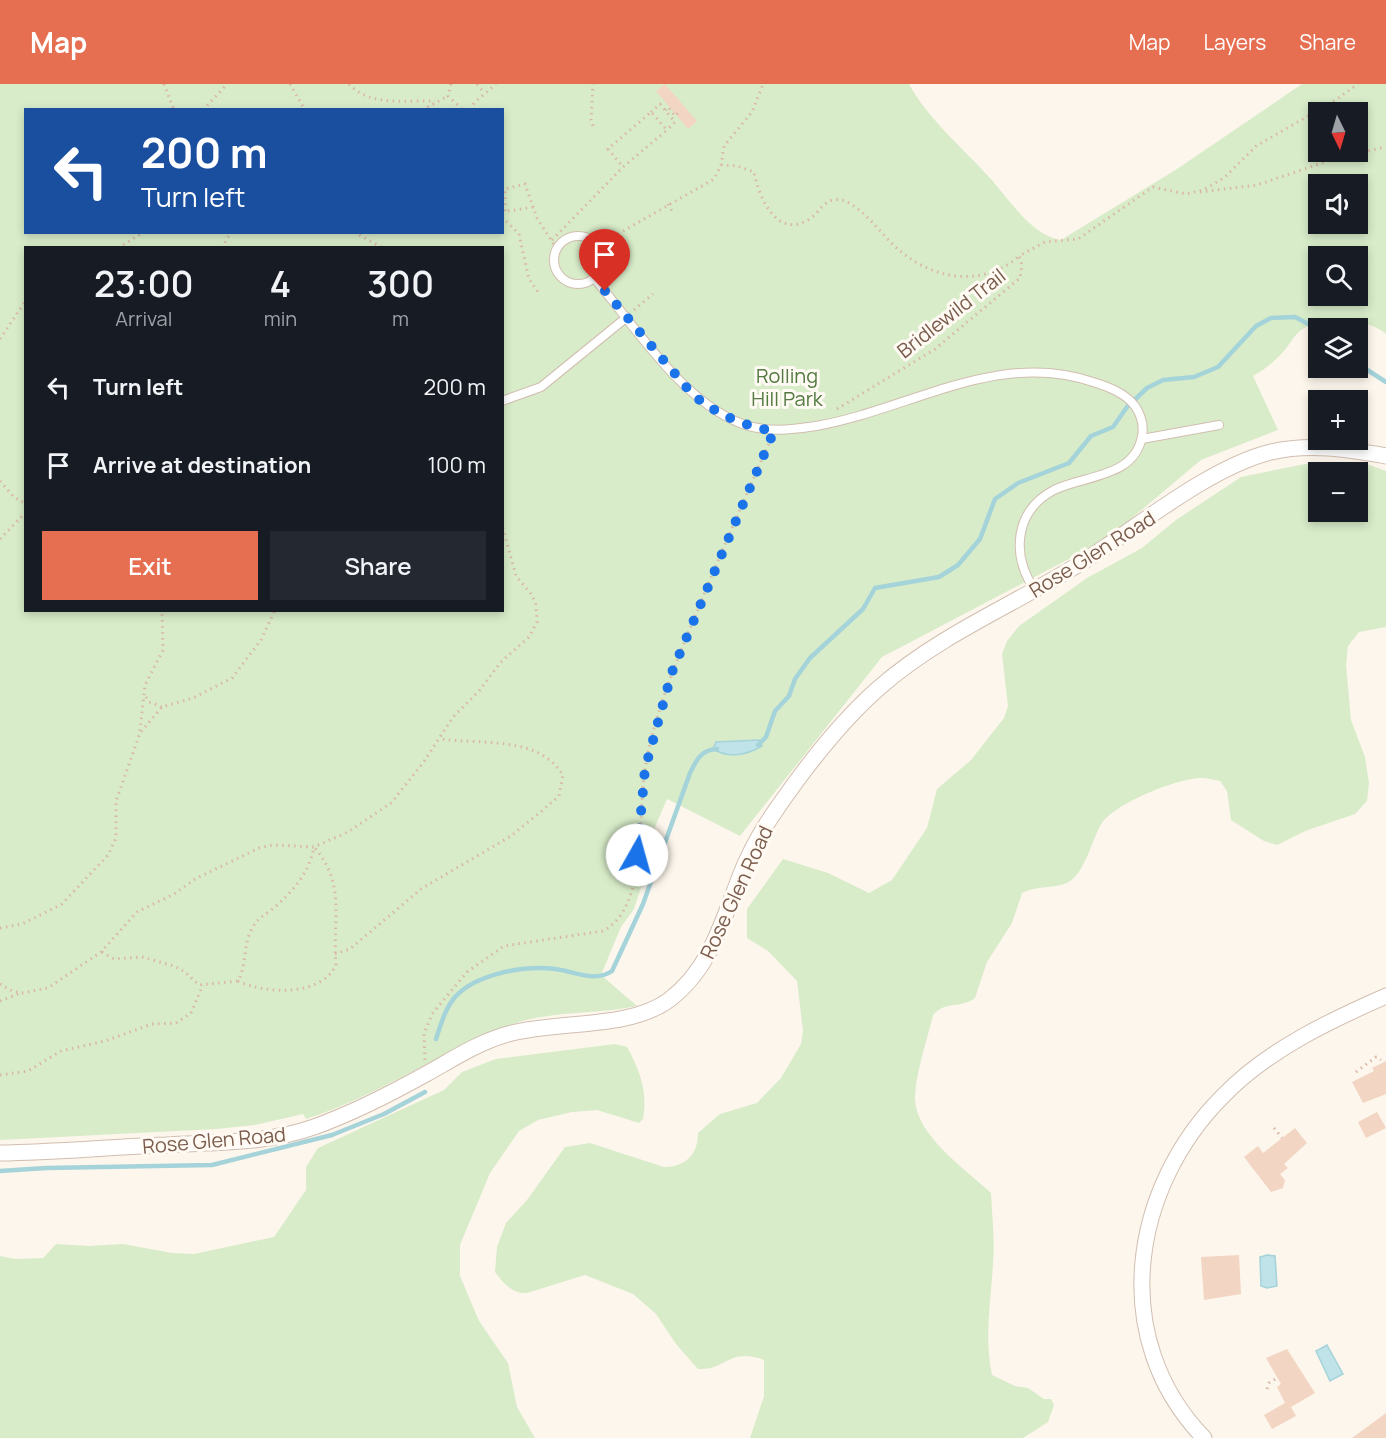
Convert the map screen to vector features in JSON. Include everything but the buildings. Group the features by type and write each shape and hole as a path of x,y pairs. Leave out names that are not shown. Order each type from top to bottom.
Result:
{"street":[{"name":"Rose Glen Road","path":"0,1154 215,1143 283,1136 337,1118 426,1074 480,1044 507,1034 553,1025 637,1015 657,1008 689,982 709,954 723,926 744,866 779,805 852,715 880,687 926,653 1035,590 1195,489 1246,461 1269,452 1300,447 1354,450 1386,456"},
{"path":"1204,1438 1167,1389 1145,1329 1141,1274 1149,1226 1158,1193 1200,1121 1240,1080 1288,1046 1386,996"}],"lane":[{"path":"576,236 592,240 597,246 601,252 601,266 594,278 578,284 562,279 554,265 556,248 568,238 576,236"},
{"path":"594,278 693,395 708,407 741,423 774,431 826,424 962,383 1014,372 1067,374 1100,384 1127,398 1138,411 1142,439 1132,457 1124,465 1054,490 1043,497 1028,514 1021,532 1019,551 1024,574 1035,590"},
{"path":"504,400 541,387 627,317"},
{"path":"1142,439 1219,425"}],"path":[{"path":"164,84 173,108"},
{"path":"205,108 226,84"},
{"path":"290,84 304,108"},
{"path":"349,84 355,90 377,98 435,101"},
{"path":"425,108 447,96 451,84"},
{"path":"477,84 484,93"},
{"path":"473,108 484,93 496,84"},
{"path":"593,84 591,109 593,126"},
{"path":"597,246 668,204 699,190 714,179 722,165 724,146 753,112 763,84"},
{"path":"1186,194 1203,190 1224,178 1256,146 1334,101 1358,84"},
{"path":"447,96 461,108"},
{"path":"623,167 608,149 664,101"},
{"path":"660,104 675,122"},
{"path":"665,110 668,107 675,116 679,112"},
{"path":"651,112 667,130"},
{"path":"552,240 623,167 680,119"},
{"path":"1186,194 1257,185 1343,156 1386,147"},
{"path":"722,165 737,166 754,172 759,196 775,218 787,225 799,224 812,218 828,201 842,199 857,207 900,251 946,274 969,279 998,272 1019,256"},
{"path":"534,207 504,212 505,189 514,189 522,183 530,192 544,232 556,248"},
{"name":"Bridlewild Trail","path":"826,424 828,417 846,403 935,349 1010,287 1022,273 1019,256 1045,243 1078,239 1153,187 1186,194"},
{"path":"668,204 674,213"},
{"path":"504,219 519,234 529,279 540,295"},
{"path":"121,246 141,234"},
{"path":"358,234 379,246"},
{"path":"627,317 653,294"},
{"path":"0,339 24,303"},
{"path":"426,1074 424,1034 432,1014 467,972 504,946 603,931 613,926 631,897 640,834 645,769 672,672 774,431"},
{"path":"0,481 14,497 24,503"},
{"path":"0,539 24,514"},
{"path":"0,1001 22,993 48,988 101,952 136,912 174,894 213,869 259,848 273,845 314,847 348,832 391,803 441,739 453,717 479,691 500,663 529,637 537,622 536,605 532,595 516,576 504,529"},
{"path":"0,928 22,924 62,904 108,855 116,838 116,801 140,733 148,678 164,650 162,612"},
{"path":"140,733 162,707 193,698 232,678 261,640 273,612"},
{"path":"146,695 149,702 162,707"},
{"path":"335,954 350,949 421,889 511,836 559,796 563,775 557,766 530,748 441,739"},
{"path":"101,952 114,959 142,957 174,966 192,977 195,983 203,985 238,981 268,990 316,984 332,975 336,965 337,913 335,884 328,863 314,847"},
{"path":"238,981 253,926 295,888 312,860 314,847"},
{"path":"0,984 12,992 22,993"},
{"path":"0,1075 28,1071 61,1051 105,1041 152,1024 176,1023 191,1013 203,985"},
{"path":"1356,1072 1376,1057 1381,1060"},
{"path":"1274,1128 1282,1138"},
{"path":"1267,1389 1269,1383 1277,1378"}],"green space":[{"name":"Rolling Hill Park","path":"0,84 909,84 935,121 988,176 1020,214 1039,231 1061,240 1177,169 1302,84 1386,84 1386,334 1368,324 1368,318 1308,318 1308,326 1296,335 1276,359 1253,376 1278,430 1201,460 1107,539 882,657 740,836 667,799 655,827 649,863 634,909 621,927 601,975 637,1006 526,1020 484,1036 333,1109 306,1119 303,1114 255,1125 0,1140"},
{"path":"1308,463 1308,522 1368,522 1368,465 1386,471 1386,627 1359,632 1348,646 1346,665 1351,720 1365,757 1369,783 1367,801 1355,814 1305,831 1277,845 1264,841 1231,820 1227,791 1220,781 1204,778 1191,779 1163,787 1133,800 1109,815 1102,823 1084,864 1074,878 1062,885 1022,893 1012,923 987,962 975,998 938,1010 933,1015 917,1077 915,1097 917,1111 923,1124 943,1150 991,1193 994,1254 988,1347 992,1375 1015,1386 1028,1388 1044,1399 1051,1399 1054,1405 1048,1422 1023,1438 750,1438 764,1396 764,1360 743,1356 715,1367 698,1369 676,1344 656,1314 633,1294 585,1275 527,1293 512,1290 505,1284 495,1272 497,1247 506,1223 527,1200 565,1147 590,1143 664,1167 678,1165 693,1153 698,1133 720,1114 757,1103 781,1078 801,1044 803,1031 797,981 768,951 747,938 747,909 783,859 828,873 869,893 892,880 927,828 937,789 971,760 1004,718 1008,706 1002,654 1007,641 1019,626 1087,578 1142,548 1176,520 1241,477"},
{"path":"615,1044 627,1047 636,1064 644,1091 643,1119 639,1123 597,1110 572,1112 538,1120 519,1131 490,1173 460,1245 460,1276 479,1321 508,1363 517,1407 535,1438 0,1438 0,1256 16,1259 43,1258 56,1244 89,1246 123,1244 172,1253 194,1254 274,1237 306,1190 306,1167 318,1148 444,1090 462,1072 496,1059"}],"water":[{"path":"759,740 762,746 744,754 732,755 713,749 716,742"},
{"path":"1275,1256 1277,1286 1267,1288 1261,1286 1260,1257"},
{"path":"1327,1345 1343,1374 1330,1381 1316,1351"}],"waterway":[{"path":"758,745 766,737 775,711 789,696 795,679 810,658 863,609 875,588 939,577 958,565 980,539 995,499 1018,483 1069,463 1091,436 1113,427 1127,407 1147,388 1163,380 1194,377 1218,367 1256,326 1271,318 1295,317 1308,324"},
{"path":"1368,370 1386,382"},
{"path":"436,1039 446,1012 455,997 475,982 501,973 529,968 555,969 591,976 612,971 643,904 690,773 700,756 707,751 717,749"},
{"path":"0,1171 212,1165 332,1135 384,1114 425,1092"}],"route":[{"path":"605,291 693,395 708,407 741,423 774,431 672,672 645,769 637,855"}]}
